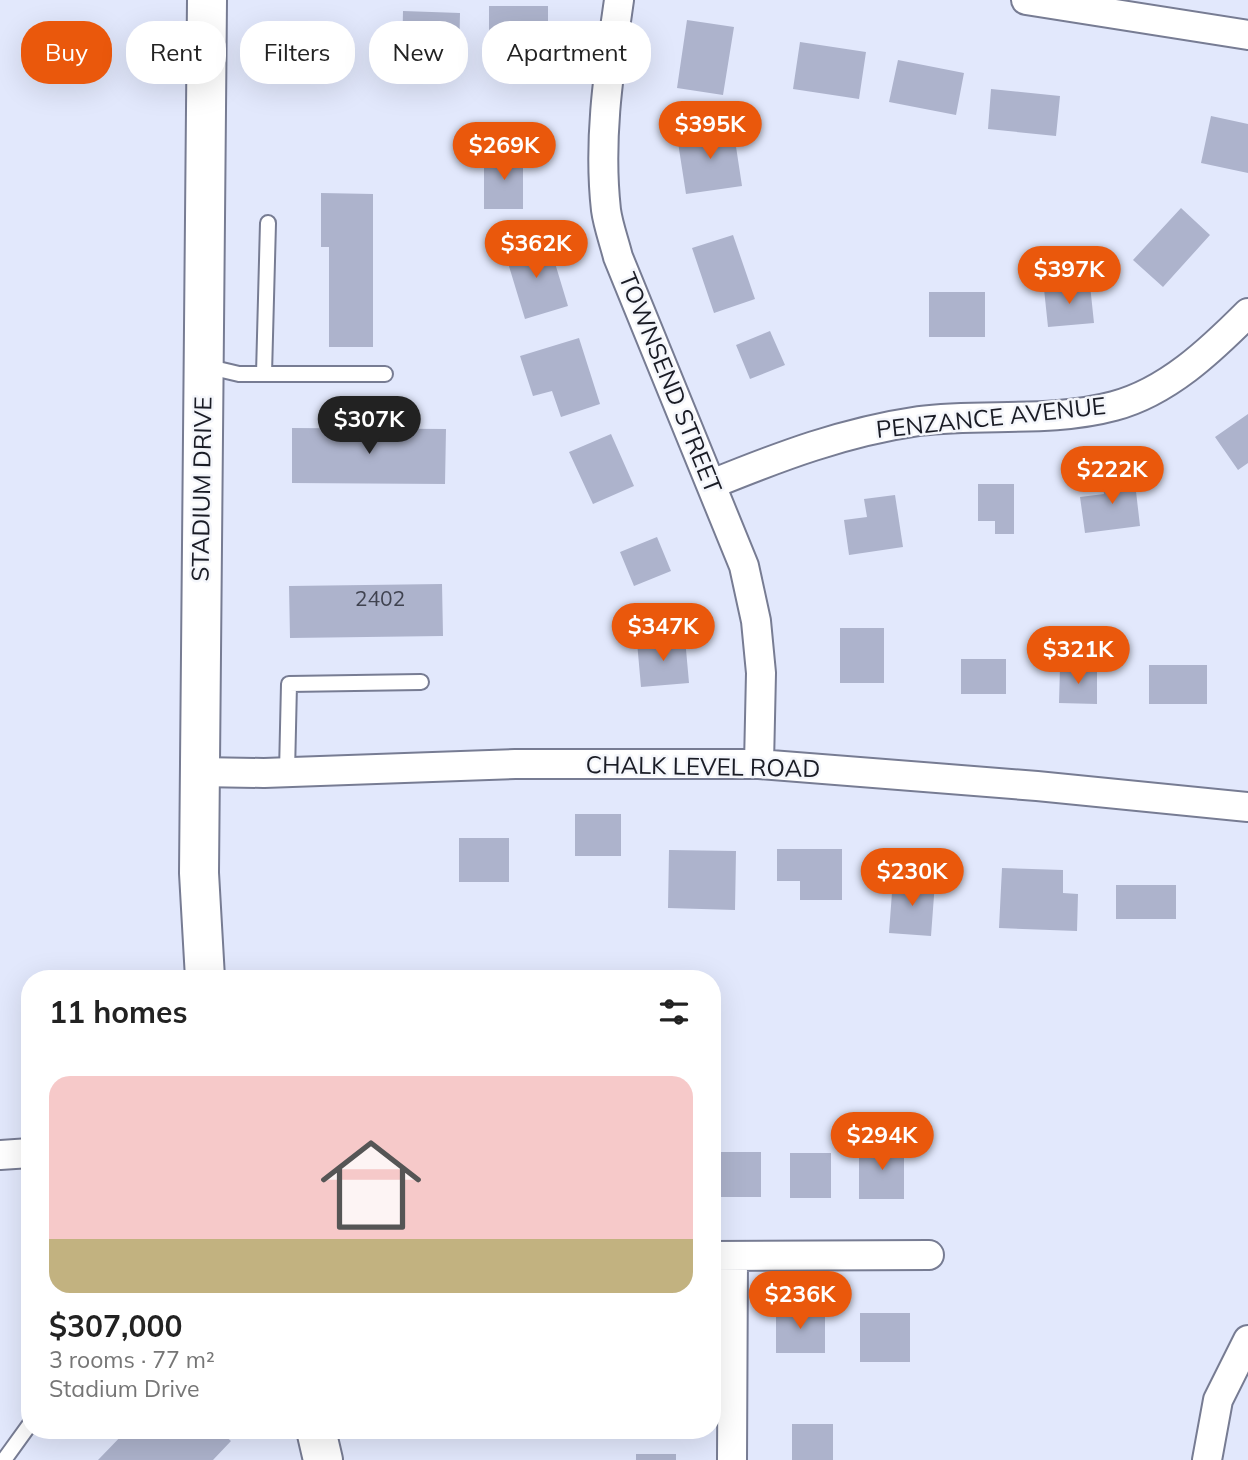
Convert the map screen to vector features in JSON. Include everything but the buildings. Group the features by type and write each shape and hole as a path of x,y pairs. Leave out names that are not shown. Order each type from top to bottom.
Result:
{"street":[{"name":"STADIUM DRIVE","path":"205,970 199,873 199,772 206,0"},
{"name":"TOWNSEND STREET","path":"619,0 604,106 603,163 607,212 618,257 744,566 756,621 761,673 759,764"},
{"path":"1026,0 1248,35"},
{"name":"PENZANCE AVENUE","path":"712,484 797,449 861,431 920,421 1060,415 1116,406 1163,385 1188,368 1248,313"},
{"name":"CHALK LEVEL ROAD","path":"199,772 287,772 514,764 759,764 1037,786 1248,807"},
{"path":"0,1155 21,1154"},
{"path":"732,1460 723,1256 929,1255"},
{"path":"1207,1460 1218,1400 1248,1340"},
{"path":"318,1439 323,1460"}],"lane":[{"path":"264,374 268,223"},
{"path":"203,366 239,374 385,374"},
{"path":"287,772 289,684 421,682"},
{"path":"4,1460 21,1436"}]}
